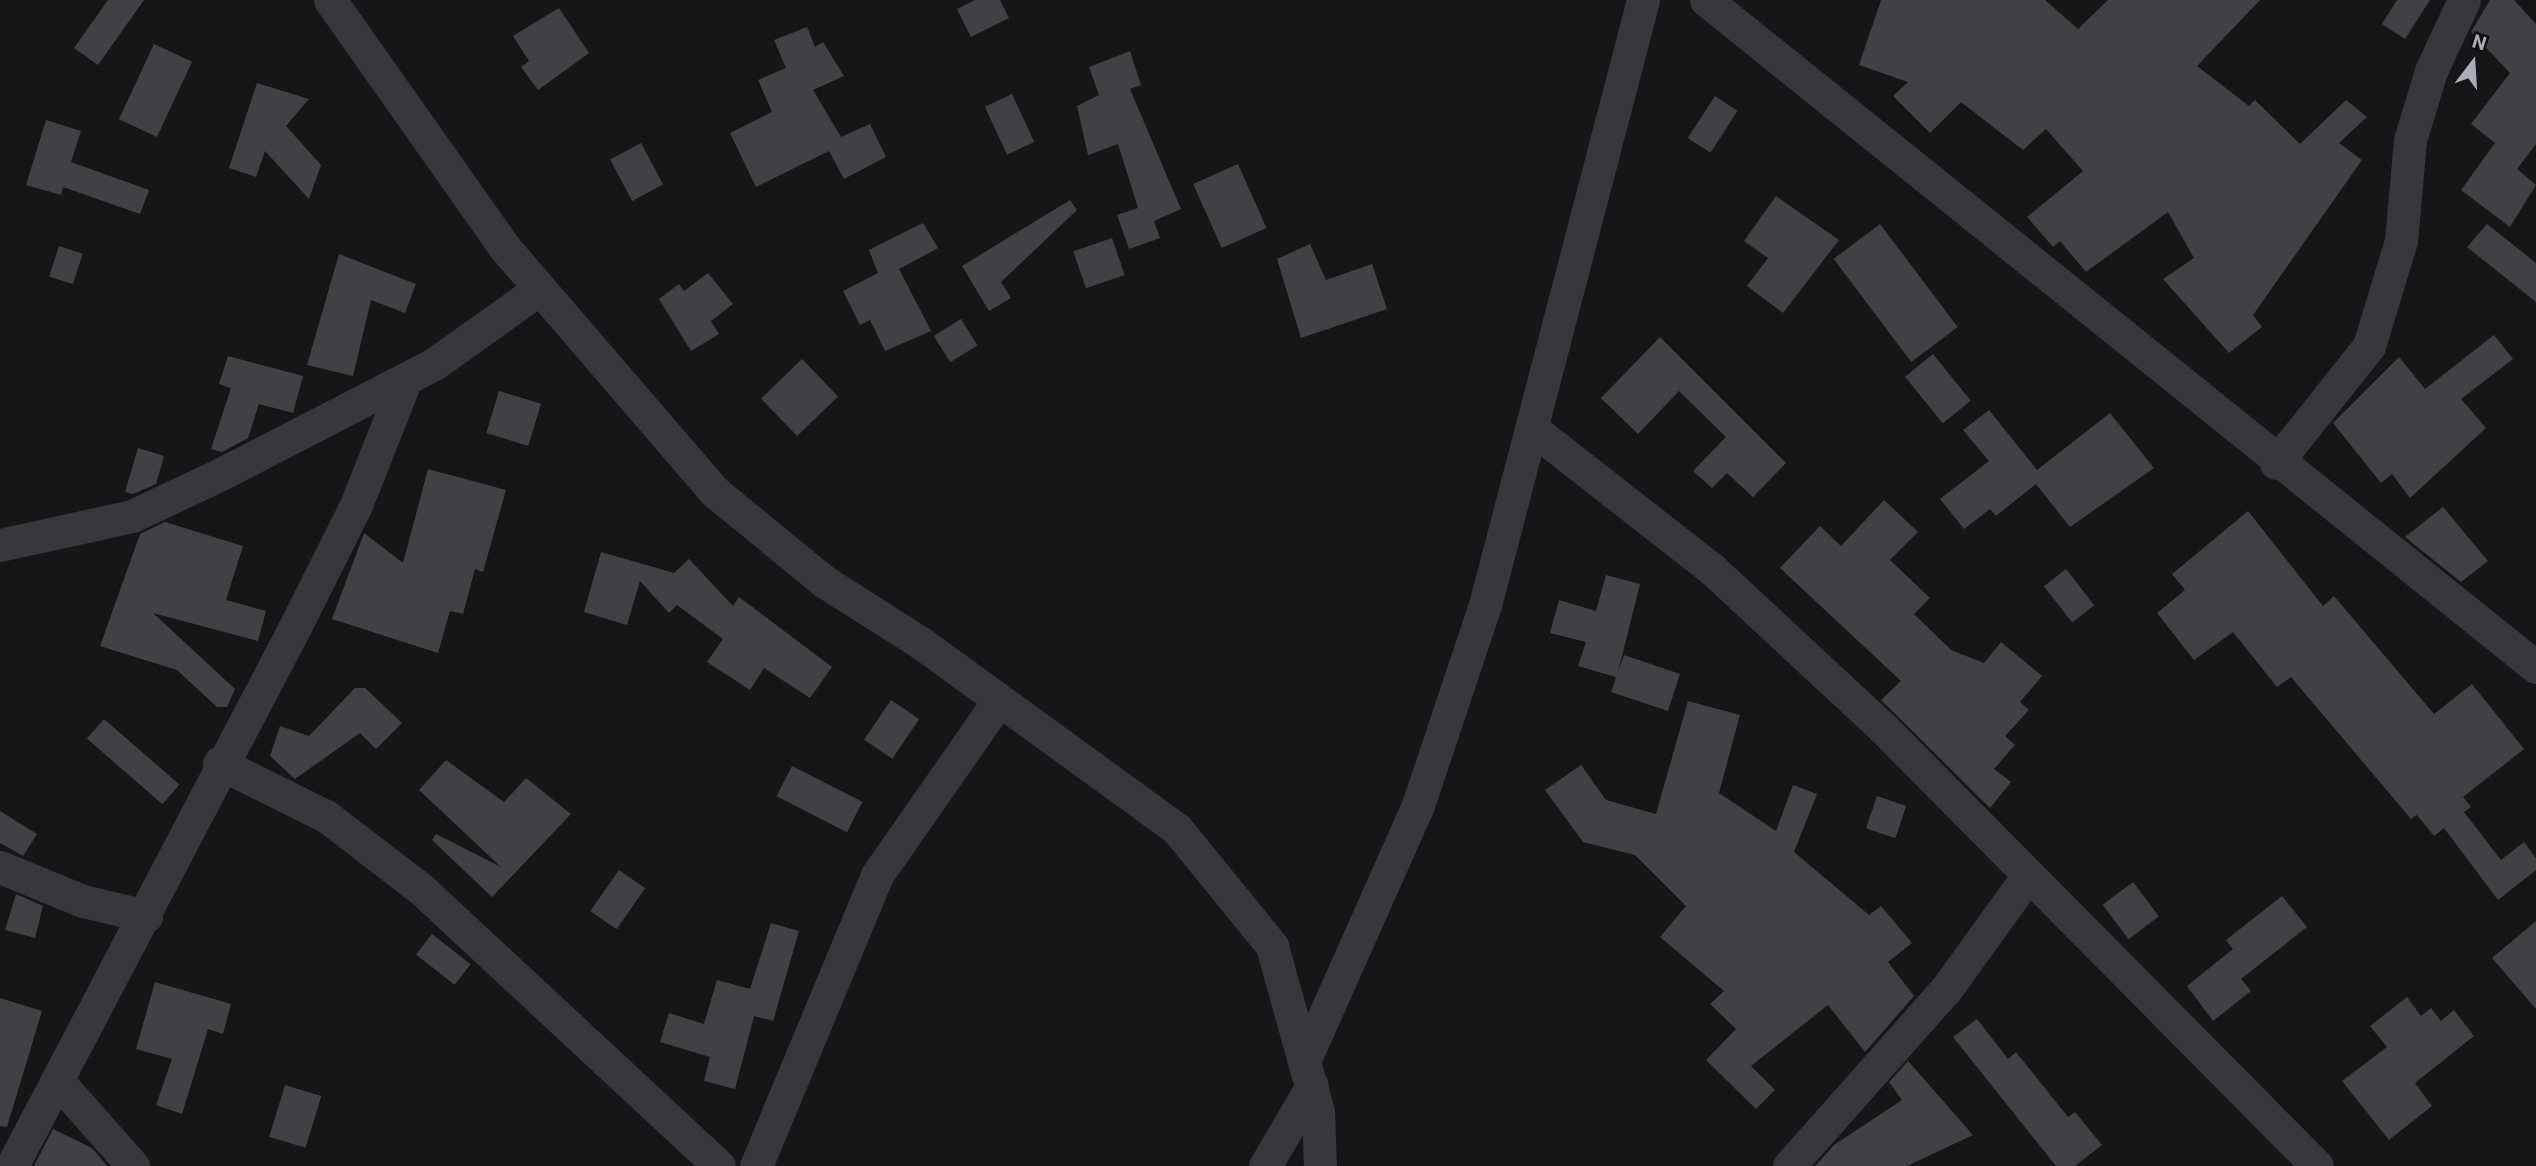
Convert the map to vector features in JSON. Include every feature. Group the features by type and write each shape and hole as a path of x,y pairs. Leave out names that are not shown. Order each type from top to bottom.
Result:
{"street":[{"path":"330,0 539,289 715,492 825,582 999,700 1177,829 1272,946 1308,1073 1320,1166"},
{"path":"1265,1166 1308,1073 1416,808 1534,430 1643,0"},
{"path":"1706,0 2276,463 2536,667"},
{"path":"2276,463 2369,346 2401,242 2410,140 2431,71 2464,0"},
{"path":"0,545 132,516 407,379 539,289"},
{"path":"12,1166 146,916 219,763 356,505 407,379"},
{"path":"1534,430 1713,570 1882,727 2027,877 2317,1166"},
{"path":"756,1166 877,875 999,700"},
{"path":"219,763 326,817 420,888 719,1166"},
{"path":"0,867 83,901 146,916"},
{"path":"1789,1166 1947,988 2027,877"},
{"path":"57,1080 133,1166"}],"building":[{"path":"108,0 144,0 98,65 74,48"},
{"path":"975,0 1000,0 1009,18 971,37 957,9"},
{"path":"1881,0 2045,0 2078,29 2108,0 2260,0 2197,66 2249,106 2255,100 2300,144 2346,100 2367,117 2339,143 2362,160 2253,315 2262,327 2229,353 2163,279 2194,258 2168,212 2086,272 2060,241 2053,247 2027,217 2083,171 2046,129 2023,150 1961,102 1930,133 1893,96 1908,82 1859,65"},
{"path":"2397,0 2430,0 2405,39 2382,24"},
{"path":"2490,0 2514,0 2536,24 2536,144 2517,169 2536,185 2510,227 2461,190 2495,143 2471,124 2510,73 2471,32"},
{"path":"559,8 589,53 538,90 521,67 529,61 513,36"},
{"path":"807,27 815,47 823,42 844,76 813,90 841,137 870,124 886,157 844,179 829,151 756,187 730,133 772,112 758,80 786,68 774,40"},
{"path":"154,44 192,62 157,137 119,119"},
{"path":"1130,51 1141,85 1130,89 1181,209 1154,221 1160,238 1129,249 1117,215 1138,208 1118,144 1088,155 1077,106 1099,95 1089,67"},
{"path":"257,83 309,99 286,126 321,165 309,199 265,151 256,177 229,168"},
{"path":"1012,94 1034,142 1007,155 985,107"},
{"path":"1715,96 1738,111 1710,153 1688,138"},
{"path":"46,120 81,131 71,162 149,190 140,214 63,187 61,195 26,185"},
{"path":"641,143 663,184 632,201 610,159"},
{"path":"1238,164 1266,228 1222,248 1193,184"},
{"path":"1776,196 1839,240 1783,313 1747,286 1768,258 1744,241"},
{"path":"1070,200 1077,210 1001,282 1011,298 989,311 962,266"},
{"path":"923,223 938,248 899,269 931,331 885,351 870,320 860,325 843,291 878,273 869,250"},
{"path":"1880,224 1958,327 1911,362 1834,259"},
{"path":"2487,224 2536,263 2536,302 2467,247"},
{"path":"1112,238 1125,275 1086,288 1073,251"},
{"path":"1310,244 1326,280 1372,264 1387,309 1301,338 1277,259"},
{"path":"59,246 83,254 73,284 49,276"},
{"path":"339,254 416,284 405,313 371,300 353,376 307,365"},
{"path":"708,273 733,304 711,321 719,334 691,351 659,299 679,284 684,291"},
{"path":"961,319 977,345 950,362 934,336"},
{"path":"2494,335 2513,359 2461,399 2486,428 2410,498 2392,474 2381,483 2333,423 2399,357 2425,389"},
{"path":"1660,337 1786,463 1753,497 1727,473 1712,488 1693,471 1726,437 1679,391 1638,434 1601,398"},
{"path":"1933,354 1971,401 1943,423 1905,377"},
{"path":"228,356 303,376 293,413 259,404 248,438 222,452 211,449 231,388 219,384"},
{"path":"802,359 838,396 797,436 761,399"},
{"path":"499,391 541,404 528,446 486,433"},
{"path":"1989,410 2037,470 2110,413 2154,468 2070,527 2036,484 1996,516 1990,509 1964,529 1940,499 1989,461 1963,430"},
{"path":"138,448 164,456 156,484 133,494 125,492"},
{"path":"428,469 506,490 483,572 475,569 463,614 450,611 438,653 332,619 364,533 403,563"},
{"path":"1884,500 1918,532 1890,560 1930,598 1914,614 1951,650 1984,663 2001,642 2042,676 2020,702 2029,710 2005,736 2015,745 1994,769 2011,782 1990,808 1881,700 1901,681 1780,568 1820,526 1841,546"},
{"path":"2443,507 2488,561 2461,582 2405,537"},
{"path":"2248,511 2323,606 2334,596 2434,714 2472,684 2524,749 2463,797 2471,807 2464,812 2501,860 2524,842 2536,858 2536,870 2498,900 2444,828 2434,836 2417,815 2411,819 2291,677 2277,687 2233,632 2194,660 2157,613 2185,590 2172,574"},
{"path":"165,522 243,546 226,600 266,611 258,641 153,613 235,689 227,707 217,707 177,670 100,646 140,534"},
{"path":"601,552 674,573 689,559 733,606 739,597 832,667 810,698 764,668 750,690 707,662 723,639 677,605 669,613 640,581 627,625 584,612"},
{"path":"2066,569 2094,605 2072,622 2044,586"},
{"path":"1606,575 1640,584 1618,672 1624,655 1680,674 1668,711 1611,692 1616,677 1578,666 1586,642 1550,633 1559,600 1596,611"},
{"path":"355,688 365,688 402,723 376,749 360,733 295,779 270,756 280,726 309,736"},
{"path":"891,700 919,719 892,759 864,740"},
{"path":"1688,701 1740,715 1719,793 1776,831 1793,785 1817,794 1794,852 1869,915 1881,906 1912,943 1888,962 1914,996 1865,1052 1828,1005 1751,1066 1775,1090 1756,1109 1706,1060 1736,1029 1710,1004 1724,991 1660,937 1686,906 1635,855 1583,842 1545,790 1581,765 1606,800 1656,814"},
{"path":"104,719 179,785 162,804 87,739"},
{"path":"446,760 504,802 526,778 571,814 492,897 432,840 436,834 501,867 419,790"},
{"path":"792,766 862,802 847,832 777,796"},
{"path":"1877,796 1906,806 1895,838 1866,828"},
{"path":"0,811 37,834 23,856 0,843"},
{"path":"619,870 645,888 617,929 590,911"},
{"path":"2133,882 2159,916 2129,939 2103,905"},
{"path":"16,894 43,906 35,938 5,930"},
{"path":"2282,896 2307,927 2241,979 2251,991 2213,1021 2187,986 2233,949 2226,940"},
{"path":"2536,921 2536,1009 2492,958"},
{"path":"771,923 799,931 773,1021 754,1016 735,1089 704,1081 710,1057 660,1042 669,1013 704,1024 717,980 750,989"},
{"path":"432,934 471,964 455,985 416,954"},
{"path":"155,982 231,1004 223,1034 208,1029 182,1114 156,1105 172,1059 136,1049"},
{"path":"2407,997 2421,1016 2431,1008 2441,1021 2454,1010 2474,1036 2415,1083 2432,1106 2389,1140 2342,1081 2387,1047 2370,1026"},
{"path":"0,998 42,1011 7,1127 0,1126"},
{"path":"1977,1019 2008,1059 2016,1052 2068,1117 2075,1112 2102,1145 2075,1166 2056,1166 1953,1037"},
{"path":"1908,1061 1973,1135 1907,1166 1815,1166 1834,1145 1902,1100 1889,1082"},
{"path":"285,1085 321,1096 306,1148 269,1137"},
{"path":"53,1129 92,1148 107,1166 34,1166"}]}
